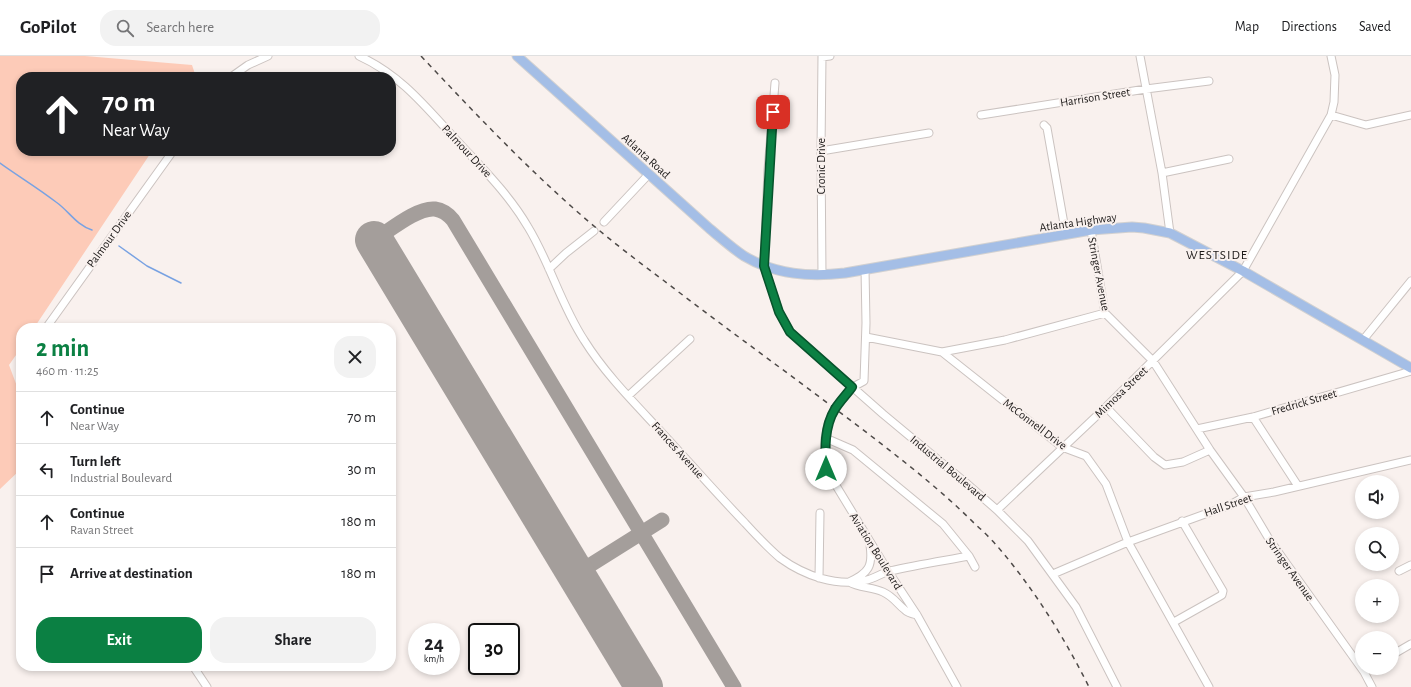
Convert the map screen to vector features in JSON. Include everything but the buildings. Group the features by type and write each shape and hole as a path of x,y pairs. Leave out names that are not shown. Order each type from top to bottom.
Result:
{"main road":[{"name":"Atlanta Road","path":"517,56 721,238 743,255 764,266"},
{"name":"Atlanta Highway","path":"764,266 804,275 822,276 1091,230 1132,227 1144,228 1170,234 1243,271 1411,368"}],"street":[{"path":"238,72 248,65 268,56"},
{"name":"Palmour Drive","path":"359,56 387,72"},
{"path":"822,57 830,56"},
{"path":"1140,56 1162,173 1170,234"},
{"path":"1331,56 1335,75 1334,102 1331,115 1366,125 1411,115"},
{"name":"Cronic Drive","path":"822,57 822,276"},
{"name":"Palmour Drive","path":"396,78 407,87 498,185 516,207 529,228 550,269"},
{"name":"Harrison Street","path":"981,115 1146,89 1209,81"},
{"path":"764,266 768,170 775,83"},
{"name":"Mimosa Street","path":"997,510 1153,362 1243,271 1331,115"},
{"path":"1044,125 1048,128 1066,235"},
{"path":"821,151 929,133"},
{"name":"Palmour Drive","path":"48,323 169,156"},
{"path":"1162,173 1229,159"},
{"path":"604,222 649,174"},
{"name":"Stringer Avenue","path":"1091,230 1105,313 1153,362 1210,450 1244,497 1268,539 1355,654"},
{"path":"550,269 566,253 594,231"},
{"name":"Industrial Boulevard","path":"764,266 779,312 790,332 852,387 997,510 1028,541 1076,607 1117,687"},
{"name":"Frances Avenue","path":"550,269 565,306 584,340 603,366 628,396 775,554 789,565 819,578 849,582 867,580 888,571 969,556"},
{"path":"852,387 864,381 866,337 865,269"},
{"path":"1363,340 1411,281"},
{"path":"942,352 1005,340 1105,313"},
{"name":"McConnell Drive","path":"866,337 942,352 1062,447 1086,456 1106,484 1128,542 1209,687"},
{"path":"628,396 690,339"},
{"name":"Fredrick Street","path":"1197,428 1253,417 1411,371"},
{"name":"Aviation Boulevard","path":"852,387 835,408 828,424 825,439 826,469 869,541 917,615 957,687"},
{"path":"1106,407 1154,458 1165,465 1183,462 1210,450"},
{"path":"1253,417 1298,486"},
{"path":"825,439 836,442 853,450 943,524 969,556 975,567"},
{"name":"Hall Street","path":"1053,574 1128,542 1182,521 1230,505 1244,497 1274,492 1411,460"},
{"path":"819,578 820,513"},
{"path":"1174,622 1222,595 1223,591 1182,521"},
{"path":"849,582 864,574 869,569 871,561 869,541"},
{"path":"1399,571 1411,565"},
{"name":"Frances Avenue","path":"849,582 884,593 896,600 905,611 917,615"},
{"path":"1399,651 1411,644"},
{"path":"196,671 207,687"},
{"name":"Stringer Avenue","path":"1368,675 1372,687"}],"shaded area":[{"path":"0,56 85,56 192,65 194,72 16,72 16,156 149,156 37,323 16,323 16,355 9,365 16,384 16,474 0,489"}],"waterway":[{"path":"0,163 56,202 81,225 92,230"},
{"path":"119,246 147,266 181,283"}],"taxiway":[{"path":"374,240 403,220 428,209 440,210 453,220 734,687"},
{"path":"576,574 662,520"}],"runway":[{"path":"374,240 644,687"}],"railway":[{"path":"421,56 514,152 552,189 594,226 640,263 888,449 951,501 984,532 1011,563 1048,614 1089,687"}],"district":[{"name":"WESTSIDE","path":"1217,255"}],"route":[{"path":"773,112 768,170 764,266 779,312 790,332 852,387 835,408 828,424 825,439 826,469"}]}
